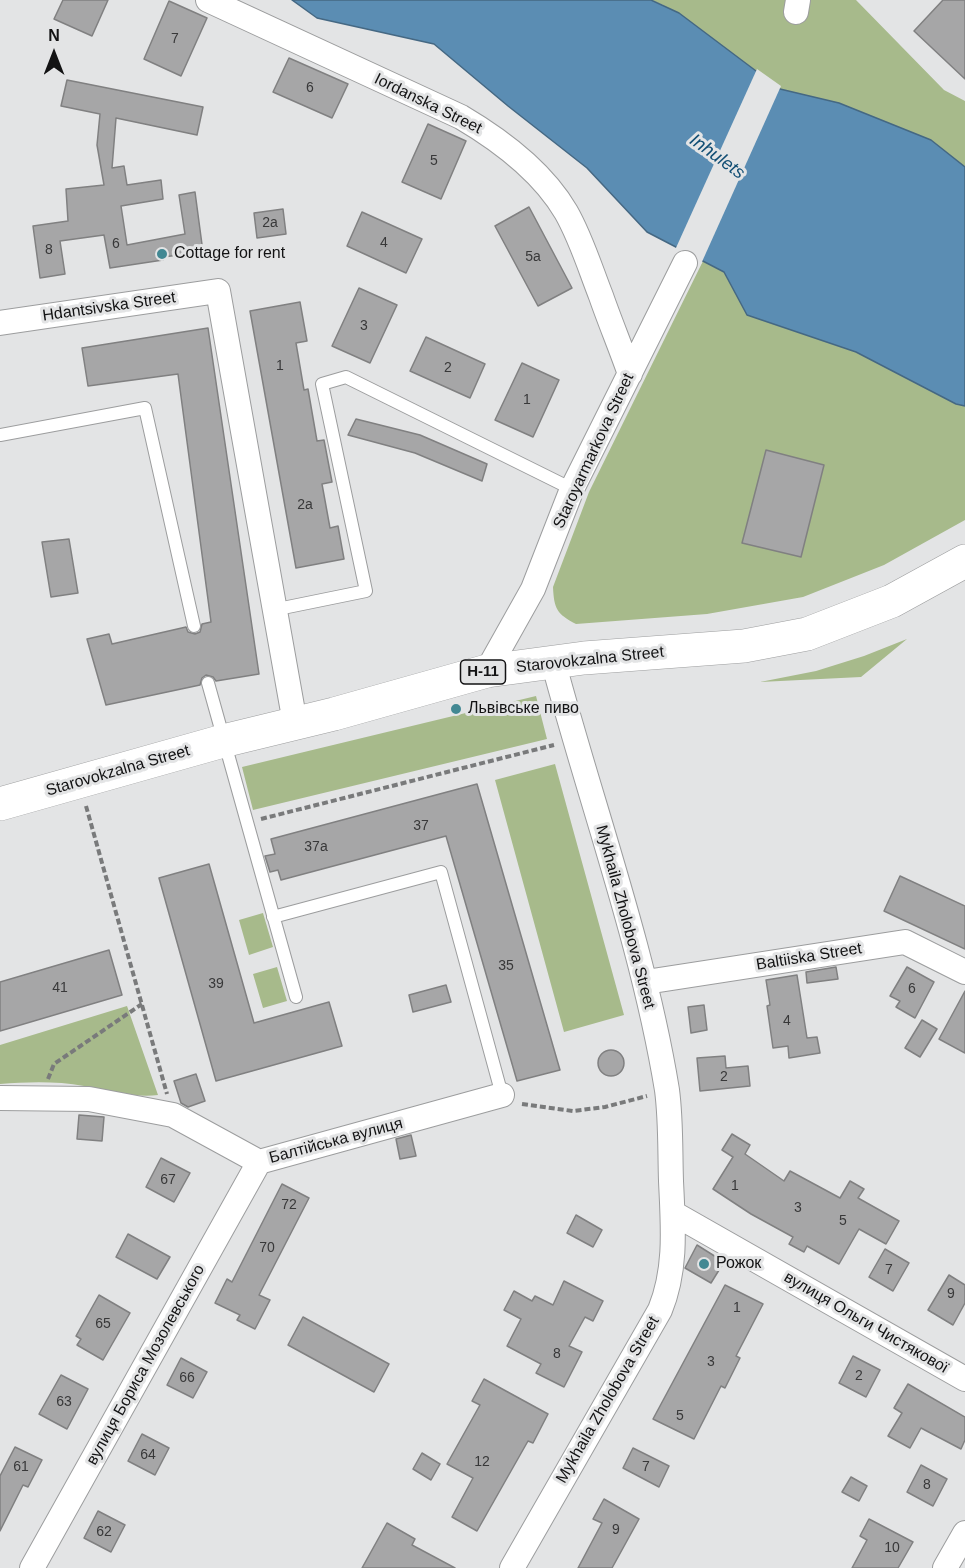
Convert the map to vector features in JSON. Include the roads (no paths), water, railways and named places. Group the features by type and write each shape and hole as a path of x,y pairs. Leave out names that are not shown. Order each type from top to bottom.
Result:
{"main road":[{"name":"Starovokzalna Street","path":"0,804 223,741 487,671 553,661 744,646 807,634 892,602 965,561"}],"street":[{"name":"Iordanska Street","path":"208,0 461,117 490,134 522,162 545,184 565,211 581,243 630,374"},
{"name":"Staroyarmarkova Street","path":"487,671 533,589 572,489 685,263"},
{"name":"Hdantsivska Street","path":"0,323 218,291 273,610"},
{"path":"273,610 294,723"},
{"name":"Mykhaila Zholobova Street","path":"512,1568 660,1310 671,1275 673,1213 667,1092 646,982 574,740 553,661"},
{"name":"Baltiiska Street","path":"646,982 905,942 965,972"},
{"name":"Балтійська вулиця","path":"0,1098 88,1099 173,1115 259,1162 502,1095"},
{"name":"вулиця Бориса Мозолевського","path":"32,1568 259,1162"},
{"name":"вулиця Ольги Чистякової","path":"673,1213 965,1379"},
{"path":"945,1568 965,1533"}],"lane":[{"path":"273,610 366,591 322,384 346,377 572,489"},
{"path":"0,435 145,408 194,626"},
{"path":"208,683 296,997"},
{"path":"273,917 441,872 502,1095"}],"water":[{"name":"Inhulets","path":"292,0 651,0 679,13 780,89 839,103 931,140 965,167 965,406 956,404 856,352 747,315 724,272 647,232 587,168 434,44 317,18"}],"place":[{"name":"Cottage for rent","path":"162,254"},
{"name":"Львівське пиво","path":"456,709"},
{"name":"Рожок","path":"704,1264"}]}
